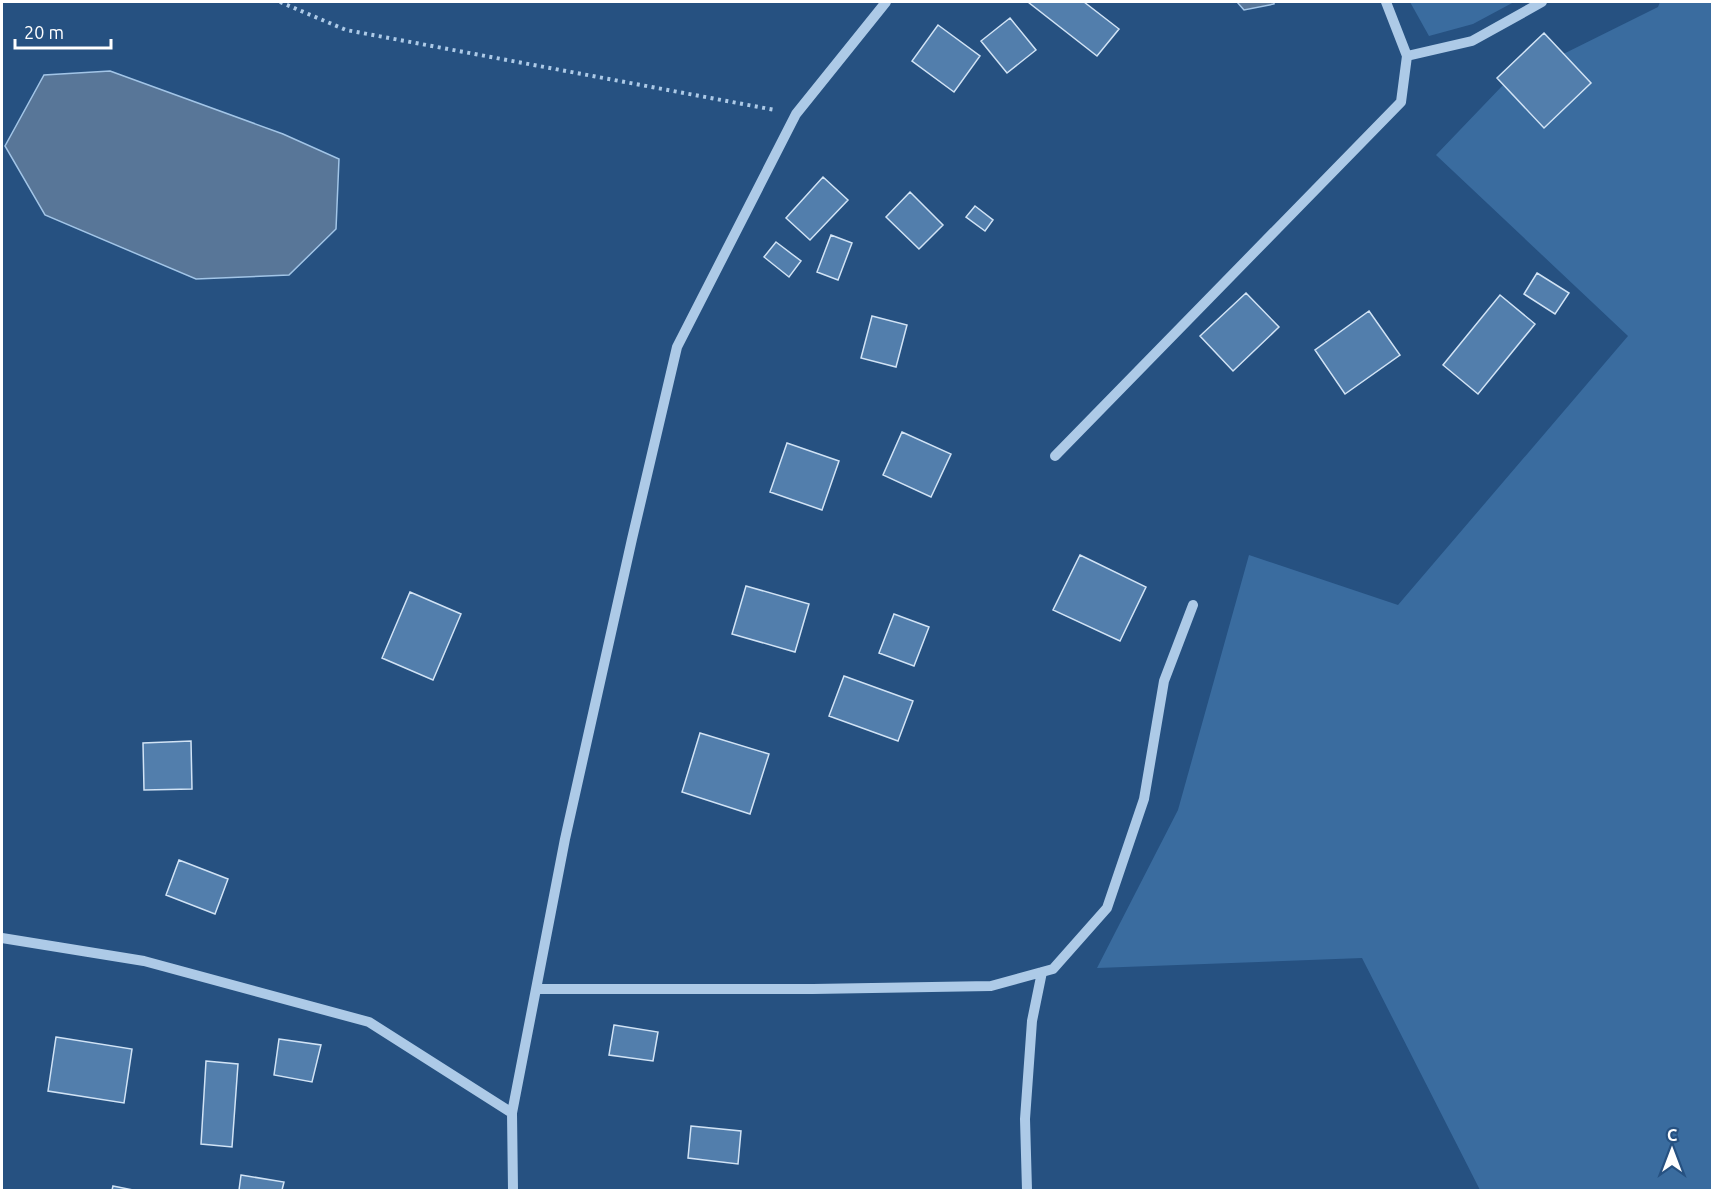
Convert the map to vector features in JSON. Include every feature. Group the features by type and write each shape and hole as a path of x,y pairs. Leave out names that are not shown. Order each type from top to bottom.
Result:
{"street":[{"path":"513,1191 512,1113 565,839 677,346 796,114 886,2"},
{"path":"1055,456 1401,102 1407,56 1386,2"},
{"path":"1407,56 1472,42 1542,2"},
{"path":"536,989 991,986 1053,969 1107,908 1144,799 1164,681 1193,605"},
{"path":"2,938 144,961 369,1022 512,1113"},
{"path":"1027,1191 1026,1108 1032,1021 1042,972"}],"path":[{"path":"280,2 346,30 796,114"}],"shaded area":[{"path":"1237,2 1274,2 1274,4 1244,10"},
{"path":"1410,2 1514,2 1473,24 1429,36"},
{"path":"1660,2 1712,2 1712,1190 1480,1190 1362,958 1097,968 1178,810 1249,555 1398,605 1628,336 1436,155 1505,83 1658,7"},
{"path":"110,71 283,134 339,159 336,229 289,275 196,279 45,215 5,146 44,75"}],"building":[{"path":"1028,2 1084,2 1119,29 1097,56"},
{"path":"1010,18 1036,50 1007,73 981,41"},
{"path":"938,25 980,56 954,92 912,61"},
{"path":"1544,33 1591,83 1544,128 1497,78"},
{"path":"823,177 848,200 810,240 786,218"},
{"path":"910,192 943,225 919,249 886,217"},
{"path":"975,206 993,220 985,231 966,217"},
{"path":"831,235 852,243 838,280 817,272"},
{"path":"776,242 801,261 789,277 764,257"},
{"path":"1537,273 1569,293 1555,314 1524,294"},
{"path":"1246,293 1279,327 1233,371 1200,336"},
{"path":"1500,295 1535,324 1478,394 1443,365"},
{"path":"1369,311 1400,355 1345,394 1315,350"},
{"path":"872,316 907,325 896,367 861,358"},
{"path":"902,432 951,454 931,497 883,475"},
{"path":"787,443 839,461 822,510 770,492"},
{"path":"1080,555 1146,587 1120,641 1053,610"},
{"path":"746,586 809,604 795,652 732,634"},
{"path":"410,592 461,614 433,680 382,658"},
{"path":"894,614 929,627 914,666 879,653"},
{"path":"844,676 913,701 898,741 829,716"},
{"path":"700,733 769,754 750,814 682,792"},
{"path":"191,741 192,789 144,790 143,743"},
{"path":"179,860 228,879 215,914 166,895"},
{"path":"614,1025 658,1032 653,1061 609,1055"},
{"path":"56,1037 132,1049 124,1103 48,1091"},
{"path":"279,1039 321,1045 312,1082 274,1075"},
{"path":"206,1061 238,1064 232,1147 201,1144"},
{"path":"691,1126 741,1131 738,1164 688,1158"},
{"path":"241,1175 284,1182 282,1190 239,1190"},
{"path":"113,1186 133,1190 112,1190"}]}
